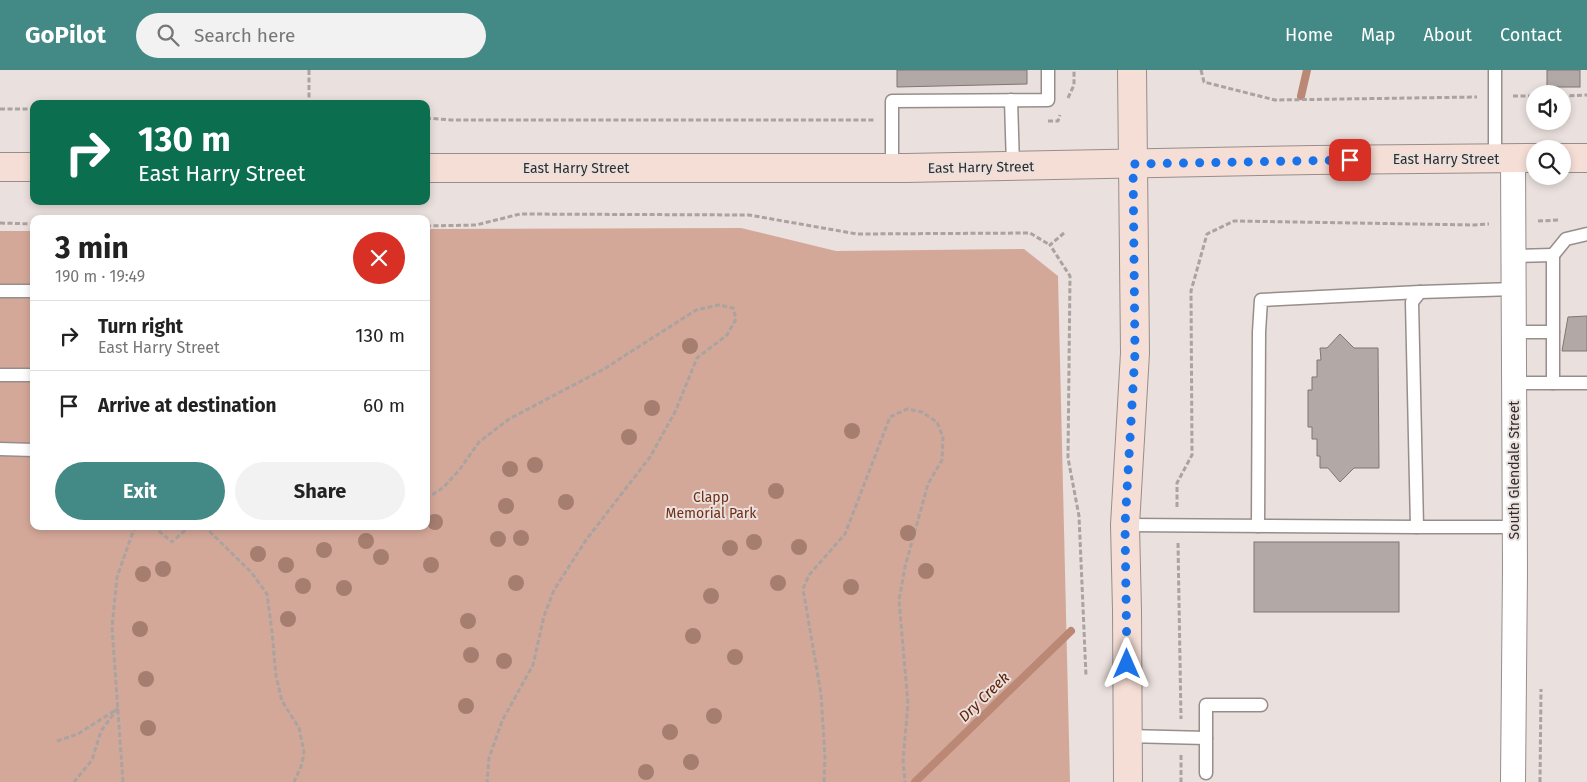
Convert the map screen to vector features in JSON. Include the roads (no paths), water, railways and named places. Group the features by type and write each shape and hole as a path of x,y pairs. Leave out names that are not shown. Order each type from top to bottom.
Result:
{"main road":[{"path":"1128,782 1125,525 1135,353 1132,70"},
{"name":"East Harry Street","path":"430,168 892,168 1514,158"},
{"path":"1571,158 1587,158"},
{"path":"0,167 30,167"}],"street":[{"name":"South Glendale Street","path":"1513,782 1514,158"}],"lane":[{"path":"892,168 892,101 1048,100 1048,70"},
{"path":"1495,70 1495,96 1514,158"},
{"path":"1011,100 1012,166"},
{"path":"1553,382 1553,255 1566,239 1587,234"},
{"path":"1513,256 1553,255"},
{"path":"1258,526 1259,332 1261,300 1514,289"},
{"path":"0,291 30,290"},
{"path":"1417,527 1412,302 1420,292"},
{"path":"1514,332 1553,332"},
{"path":"0,375 30,375"},
{"path":"1514,382 1587,383"},
{"path":"0,449 30,450"},
{"path":"1125,525 1514,527"},
{"path":"1206,773 1206,705 1261,705"},
{"path":"1127,736 1206,738"}],"waterway":[{"name":"Dry Creek","path":"1301,96 1307,70"},
{"name":"Dry Creek","path":"915,782 1071,631"}],"park label":[{"name":"Clapp Memorial Park","path":"711,506"}]}
